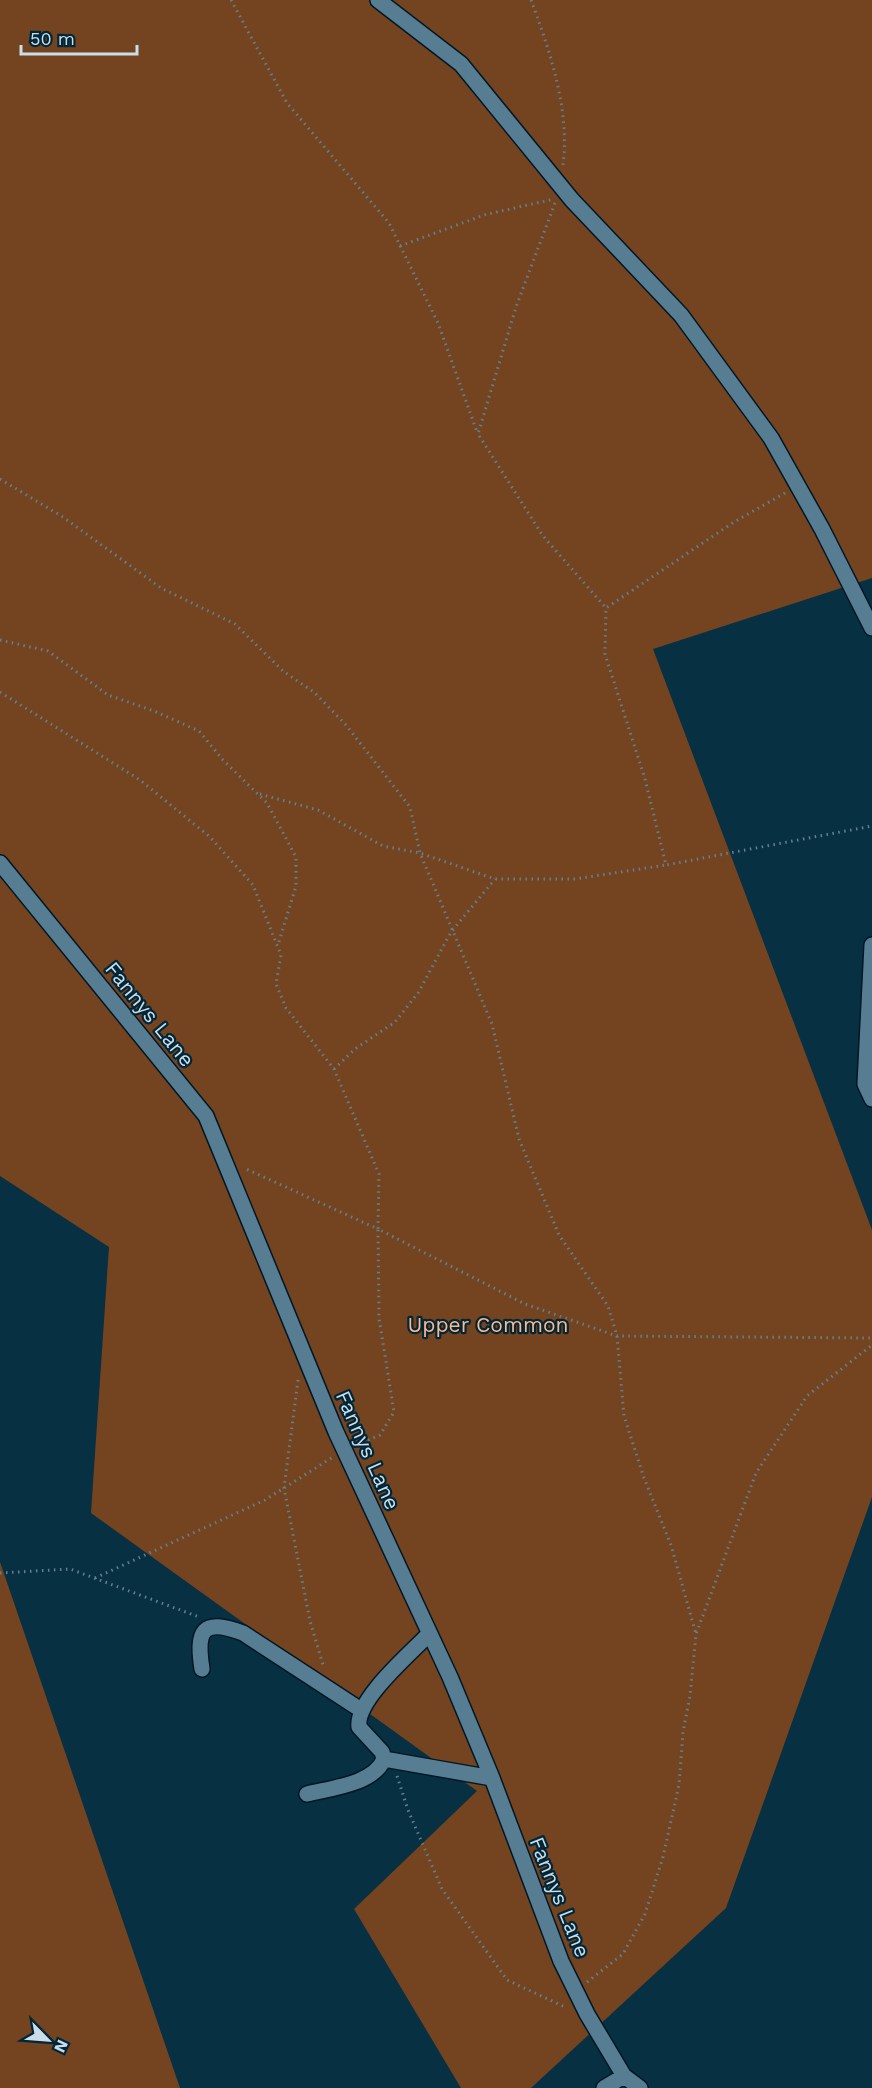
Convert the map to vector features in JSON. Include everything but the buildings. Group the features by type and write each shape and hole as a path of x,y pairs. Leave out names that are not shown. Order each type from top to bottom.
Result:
{"street":[{"path":"378,0 460,64 558,193 681,315 771,438 822,529 872,628"},
{"name":"Fannys Lane","path":"0,863 206,1116 344,1450 429,1634 492,1778 540,1909 586,2014 624,2076 640,2088"},
{"path":"872,945 865,1084 872,1099"},
{"path":"202,1669 198,1644 202,1633 219,1626 243,1634 361,1710"},
{"path":"429,1634 377,1688 361,1710 359,1727 388,1759 492,1778"},
{"path":"307,1794 375,1772 388,1759"},
{"path":"604,2088 624,2076"}],"path":[{"path":"231,0 287,103 389,223 438,323 478,434 543,536 606,608 605,654 645,779 666,865"},
{"path":"478,434 516,307 558,193 564,157 561,107 547,44 531,0"},
{"path":"400,246 484,215 558,193"},
{"path":"0,479 63,517 161,588 235,624 283,671 315,693 346,724 410,807 420,854 451,932 492,1024 519,1139 559,1235 608,1306 617,1336 624,1416 644,1478 671,1545 696,1634"},
{"path":"606,608 734,522 797,486"},
{"path":"0,640 48,651 108,695 154,711 199,731 223,760 267,803 296,857 296,885 278,945"},
{"path":"0,692 140,780 210,837 252,885 281,954 276,984 286,1008 334,1070 379,1174 379,1318 394,1412 380,1436 344,1450 265,1500 95,1578"},
{"path":"257,793 318,810 383,846 420,854 495,879 576,879 666,865 872,826"},
{"path":"334,1070 355,1049 395,1022 418,993 451,932 495,879"},
{"path":"223,1158 378,1229 525,1304 617,1336 872,1338"},
{"path":"576,1991 623,1954 645,1914 663,1857 679,1785 683,1732 690,1696 696,1634 756,1473 807,1396 872,1345"},
{"path":"302,1349 284,1488 310,1621 331,1690"},
{"path":"0,1573 70,1569 191,1613 219,1626"},
{"path":"388,1759 442,1889 507,1980 586,2014"}],"green space":[{"name":"Upper Common","path":"0,0 872,0 872,578 653,649 872,1230 872,1497 726,1908 531,2088 461,2088 354,1909 477,1791 91,1513 109,1247 0,1176"},
{"path":"0,1562 180,2088 0,2088"}]}
